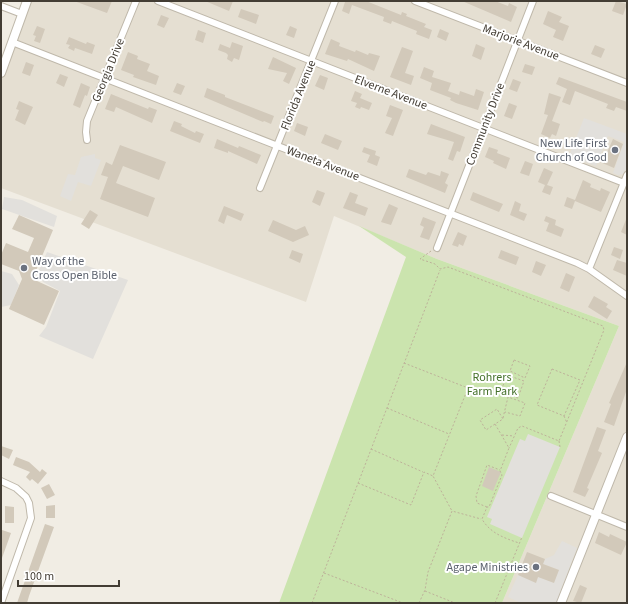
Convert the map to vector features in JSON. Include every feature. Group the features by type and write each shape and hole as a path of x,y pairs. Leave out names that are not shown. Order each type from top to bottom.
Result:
{"street":[{"path":"1,73 27,1"},
{"name":"Georgia Drive","path":"87,140 86,132 88,121 136,1"},
{"name":"Elverne Avenue","path":"158,1 624,183"},
{"name":"Florida Avenue","path":"260,188 335,1"},
{"name":"Marjorie Avenue","path":"415,1 627,83"},
{"name":"Community Drive","path":"437,248 533,1"},
{"path":"1,6 22,14"},
{"name":"Waneta Avenue","path":"12,42 450,213 589,269 627,296"},
{"path":"589,269 627,175"},
{"path":"562,603 627,437"},
{"path":"1,481 16,488 26,497 29,503 31,518 1,603"},
{"path":"551,496 627,527"}],"path":[{"path":"437,248 420,259 435,264 440,269"},
{"path":"312,603 440,269 448,266 603,326 604,330 559,441 560,448"},
{"path":"524,382 507,375 501,391 518,398 524,382 525,378 530,366 514,360 510,371 525,378"},
{"path":"404,363 468,388 433,476"},
{"path":"564,416 580,380 552,369 537,405 564,416 567,423"},
{"path":"503,419 497,409 480,420 486,430 503,419 505,412 503,411 509,394"},
{"path":"505,412 520,416 525,403 508,397"},
{"path":"386,408 450,434"},
{"path":"495,424 509,448"},
{"path":"520,543 493,532 485,526 482,519 487,507 489,507 502,475 500,471 518,428 522,426 559,441"},
{"path":"501,435 514,436"},
{"path":"371,449 433,476 452,512 482,519"},
{"path":"487,507 477,503 476,496 487,465 500,471"},
{"path":"358,483 411,505 424,472"},
{"path":"420,603 425,590 428,572 452,512"},
{"path":"495,603 522,537"},
{"path":"324,572 403,603"},
{"path":"425,590 455,603"}],"shaded area":[{"path":"27,1 627,1 627,603 502,603 619,326 437,259 334,216 306,302 1,188 1,73"},
{"path":"584,118 627,134 627,168 623,174 618,175 613,173 624,142 608,136 596,166 569,156"},
{"path":"95,154 95,158 101,160 91,186 78,182 71,201 60,196 68,174 75,175 81,157"},
{"path":"4,197 22,200 57,216 54,227 2,209"},
{"path":"47,252 128,280 93,359 39,336 46,327 60,291 43,282 38,272"},
{"path":"1,271 12,274 19,285 11,305 1,307"},
{"path":"528,434 560,447 522,538 490,524 492,519 487,517 520,439 525,441"},
{"path":"562,541 577,548 556,603 521,603 508,597 518,575 536,582 538,577 559,570 543,564 545,559 554,555"}],"green space":[{"name":"Rohrers Farm Park","path":"359,226 437,259 619,326 502,603 279,603 406,257"}],"building":[{"path":"74,1 112,1 107,13"},
{"path":"205,1 233,1 229,11"},
{"path":"343,1 366,1 401,15 402,12 407,14 406,16 426,24 424,27 432,30 429,39 416,34 417,31 392,21 391,24 383,21 384,17 352,5 349,14 342,11 345,2"},
{"path":"462,1 495,1 508,6 509,3 517,7 511,22"},
{"path":"616,1 627,4 623,15 612,11"},
{"path":"241,9 259,15 256,24 238,17"},
{"path":"548,11 562,17 559,22 569,26 563,41 553,37 556,30 543,24"},
{"path":"161,15 169,18 164,28 157,25"},
{"path":"37,26 45,29 40,43 34,41 36,36 33,35"},
{"path":"290,26 297,29 294,38 286,35"},
{"path":"440,29 449,33 446,41 437,37"},
{"path":"198,30 206,33 203,43 195,40"},
{"path":"69,37 86,44 87,42 95,45 92,54 75,48 74,51 68,48 70,45 66,44"},
{"path":"331,39 340,43 339,46 355,52 356,50 368,55 369,53 380,56 374,71 348,59 347,61 325,54"},
{"path":"232,42 243,46 239,60 234,58 232,62 227,59 228,55 226,53 218,50 220,44 230,48"},
{"path":"476,44 485,48 481,60 472,56"},
{"path":"595,45 605,49 601,58 591,54"},
{"path":"402,47 413,51 405,73 414,76 411,85 390,77"},
{"path":"128,52 138,56 137,59 150,64 147,71 159,76 156,85 133,77 134,75 121,70"},
{"path":"273,57 296,68 289,84 283,81 287,73 268,69"},
{"path":"26,62 34,65 30,76 22,73"},
{"path":"525,64 535,67 532,75 522,72"},
{"path":"424,67 434,71 432,77 451,83 448,91 459,95 460,91 474,96 476,89 484,92 478,110 456,103 450,100 451,98 430,90 432,83 420,78"},
{"path":"60,74 68,77 64,87 56,83"},
{"path":"320,75 328,78 324,90 315,86"},
{"path":"559,77 627,102 627,111 616,107 614,111 606,108 608,104 575,91 570,105 562,102 567,89 556,84"},
{"path":"513,79 521,82 517,92 509,89"},
{"path":"81,83 90,87 80,108 73,105"},
{"path":"177,83 185,86 181,95 173,92"},
{"path":"207,88 225,95 225,97 274,116 271,124 204,97"},
{"path":"355,91 362,94 360,98 372,103 369,110 361,107 360,109 355,107 357,103 351,101"},
{"path":"549,93 561,97 552,121 560,124 556,136 552,134 550,138 541,134 548,115 544,114"},
{"path":"111,94 148,109 149,107 157,110 152,123 116,107 114,112 105,109"},
{"path":"19,101 33,107 25,125 15,120 19,110 16,109"},
{"path":"509,103 517,106 512,119 504,116"},
{"path":"390,105 403,110 393,136 385,133 392,118 386,116"},
{"path":"174,121 182,124 181,126 195,133 196,131 204,134 200,143 170,131"},
{"path":"297,123 308,127 305,136 294,131"},
{"path":"431,124 465,137 460,152 457,151 453,161 448,159 454,142 427,134"},
{"path":"325,134 342,141 338,150 321,143"},
{"path":"217,139 238,148 239,146 261,155 257,164 228,151 228,153 214,148"},
{"name":"New Life First Church of God","path":"613,139 623,144 614,168 600,162 603,156 605,157"},
{"path":"120,145 166,162 159,180 123,166 116,183 155,198 148,217 100,199 108,177 101,175 106,162 112,165"},
{"path":"364,147 376,151 375,155 380,157 377,166 367,162 370,155 362,152"},
{"path":"489,147 498,150 497,153 510,158 506,169 493,163 494,161 485,157"},
{"path":"525,161 533,164 529,176 520,173"},
{"path":"544,168 553,172 547,185 553,187 550,195 542,192 545,185 538,182"},
{"path":"409,169 426,175 428,172 440,176 441,171 449,174 445,183 448,185 445,193 406,177"},
{"path":"583,180 591,184 590,187 600,191 601,188 610,192 601,212 575,201 572,209 564,206 567,197 575,200"},
{"path":"317,190 325,193 320,206 312,202"},
{"path":"350,192 358,195 355,203 368,208 365,216 343,208"},
{"path":"473,192 503,204 499,212 470,200"},
{"path":"515,201 521,204 519,211 527,214 524,221 510,215"},
{"path":"389,204 398,208 391,225 381,222"},
{"path":"224,206 244,214 241,221 227,215 224,224 218,221"},
{"path":"90,210 98,215 89,229 81,224"},
{"name":"Way of the Cross Open Bible","path":"19,215 53,230 35,273 37,281 59,291 44,325 9,309 22,279 19,271 1,264 1,255 6,243 28,252 34,238 12,229"},
{"path":"546,216 556,220 555,225 564,229 561,237 546,231 549,223 544,221"},
{"path":"423,217 436,222 429,240 420,237 424,227 420,225"},
{"path":"627,217 627,235 621,232"},
{"path":"273,220 296,230 305,226 309,235 293,242 268,231"},
{"path":"458,232 467,236 463,246 459,244 458,247 452,245"},
{"path":"614,247 623,250 620,259 611,255"},
{"path":"292,250 303,254 300,263 289,258"},
{"path":"501,250 519,257 516,265 498,258"},
{"path":"617,260 627,263 627,276 613,270"},
{"path":"536,261 546,265 541,276 532,272"},
{"path":"566,273 575,277 569,292 560,288"},
{"path":"594,296 608,304 606,307 612,311 607,319 588,307"},
{"path":"627,362 627,389 614,426 604,422 611,404 609,403"},
{"path":"597,427 606,430 598,451 602,453 587,488 589,489 585,497 573,492"},
{"path":"1,446 13,450 9,459 1,455"},
{"path":"16,457 29,462 40,472 42,469 47,473 38,484 32,479 30,481 26,477 30,472 13,465"},
{"path":"489,467 501,472 493,491 482,486"},
{"path":"49,484 55,495 47,499 41,488"},
{"path":"55,505 55,518 46,518 46,506"},
{"path":"5,506 14,507 14,523 5,523"},
{"path":"45,524 54,527 27,603 17,603"},
{"path":"2,530 11,533 2,558 1,534"},
{"path":"599,532 609,537 610,534 627,542 621,555 595,543"},
{"name":"Agape Ministries","path":"527,552 545,559 543,564 559,570 554,583 538,577 536,583 518,575"},
{"path":"580,585 587,588 581,603 573,601"}],"place":[{"name":"New Life First Church of God","path":"615,150"},
{"name":"Way of the Cross Open Bible","path":"24,268"},
{"name":"Agape Ministries","path":"536,567"}]}
